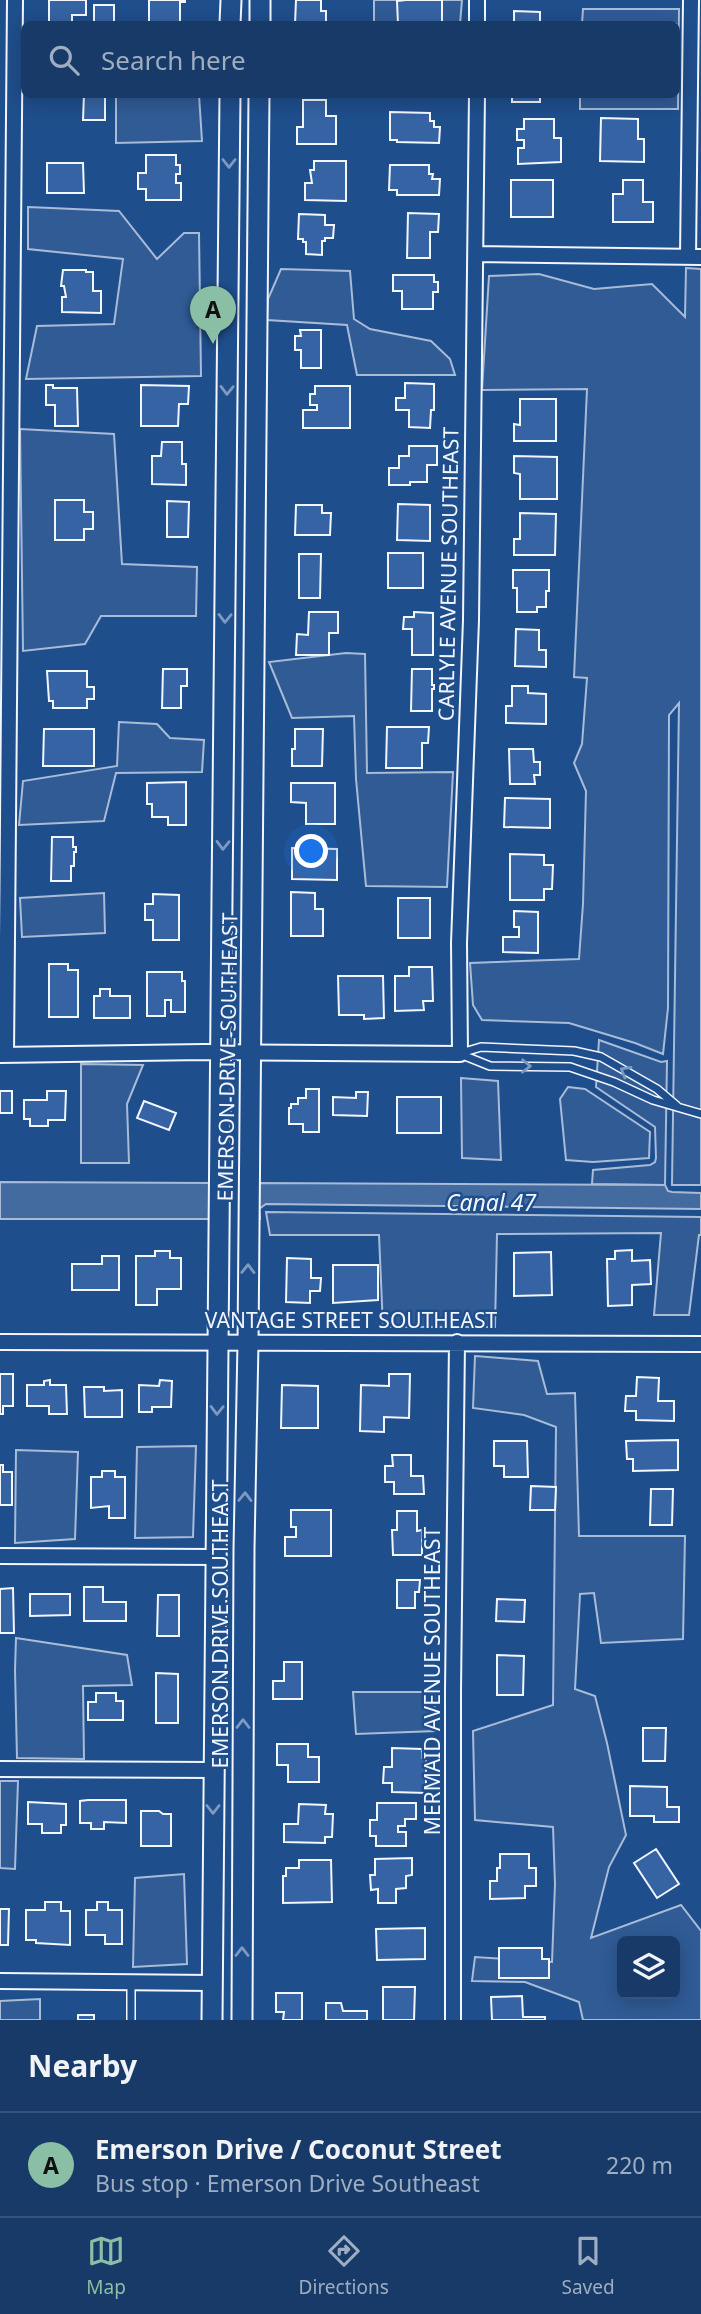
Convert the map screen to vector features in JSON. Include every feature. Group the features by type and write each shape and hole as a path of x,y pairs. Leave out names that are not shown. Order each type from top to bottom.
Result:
{"street":[{"path":"15,0 3,1055 221,1052 460,1054"},
{"path":"230,0 230,21"},
{"path":"260,0 260,21"},
{"path":"477,0 477,21"},
{"path":"476,254 695,257 696,45 691,0"},
{"name":"EMERSON DRIVE SOUTHEAST","path":"212,2020 230,98"},
{"name":"EMERSON DRIVE SOUTHEAST","path":"242,2020 244,1549 259,98"},
{"name":"CARLYLE AVENUE SOUTHEAST","path":"460,1054 459,943 471,620 477,98"},
{"name":"VANTAGE STREET SOUTHEAST","path":"0,1342 701,1344"},
{"name":"MERMAID AVENUE SOUTHEAST","path":"453,2020 457,1342"},
{"path":"0,1556 215,1557"},
{"path":"0,1769 213,1770"},
{"path":"0,1981 212,1983"}],"lane":[{"path":"460,1054 481,1047 575,1051 601,1057 657,1089 681,1110"},
{"path":"460,1054 490,1066 570,1067 614,1082 653,1100 701,1114"},
{"path":"131,1982 131,2020"}],"shaded area":[{"path":"374,0 462,0 460,21 374,21"},
{"path":"583,9 679,9 679,21 582,21"},
{"path":"116,98 199,98 202,141 116,143"},
{"path":"580,98 678,98 678,109 580,109"},
{"path":"28,207 119,211 157,259 184,233 199,233 201,376 26,379 37,326 114,324 123,259 28,249"},
{"path":"686,268 701,269 701,1185 672,1185 679,703 669,715 668,1008 663,1054 569,1023 482,1020 473,1005 470,963 579,959 583,904 586,791 574,763 582,744 587,678 574,677 587,389 482,390 489,276 539,274 594,289 652,284 685,317"},
{"path":"281,269 350,271 354,319 370,329 431,341 450,359 455,375 357,375 347,325 267,320 268,299"},
{"path":"20,429 114,434 122,564 197,567 196,616 101,616 85,644 23,651"},
{"path":"346,653 365,654 367,773 453,772 447,887 366,886 356,779 354,716 292,718 269,662"},
{"path":"119,722 157,724 170,738 204,740 202,772 116,773 104,821 19,825 23,781 117,766"},
{"path":"104,893 105,933 22,937 20,898"},
{"path":"599,1040 661,1062 667,1061 665,1185 592,1184 593,1170 650,1165 656,1158 655,1127 596,1087"},
{"path":"81,1064 143,1065 127,1104 129,1163 81,1163"},
{"path":"461,1078 498,1081 501,1160 462,1158"},
{"path":"568,1087 585,1089 650,1132 649,1158 593,1162 566,1160 560,1099"},
{"path":"266,1212 701,1217 701,1235 689,1315 654,1315 661,1233 497,1234 495,1327 383,1327 379,1235 270,1235"},
{"path":"475,1356 538,1361 547,1394 575,1393 579,1536 685,1536 683,1639 601,1643 594,1593 580,1594 575,1689 595,1696 626,1835 609,1867 591,1938 681,1905 701,1931 701,2020 583,2020 579,2002 525,1982 472,1981 475,1957 552,1962 555,1884 553,1827 475,1820 473,1731 553,1705 556,1427 524,1415 473,1408"},
{"path":"196,1446 193,1537 135,1538 137,1447"},
{"path":"16,1450 78,1452 75,1539 15,1543"},
{"path":"16,1638 127,1655 132,1685 83,1686 84,1759 17,1758"},
{"path":"353,1692 434,1692 436,1731 356,1734"},
{"path":"0,1781 18,1781 15,1869 0,1868"},
{"path":"184,1874 187,1964 133,1967 135,1878"},
{"path":"40,1999 40,2020 0,2020 0,2001"}],"water":[{"path":"0,1182 212,1183 212,1219 0,1219"},
{"name":"Canal 47","path":"257,1183 665,1185 668,1191 672,1192 701,1193 701,1209 266,1204 259,1209 260,1219 257,1219"}],"building":[{"path":"49,0 86,0 86,15 72,15 72,21 49,21"},
{"path":"149,0 185,0 180,2 180,21 149,21"},
{"path":"296,0 321,0 321,11 326,11 326,21 295,21"},
{"path":"442,0 442,21 398,21 397,1"},
{"path":"94,5 114,5 114,21 94,21"},
{"path":"514,11 540,12 540,21 514,21"},
{"path":"84,98 105,98 105,120 83,120"},
{"path":"512,98 540,98 540,102 512,102"},
{"path":"303,100 326,100 326,116 336,116 336,144 297,144 297,127 303,127"},
{"path":"390,112 430,113 430,121 434,121 434,127 440,127 439,143 390,140"},
{"path":"601,118 638,119 638,139 644,139 644,162 600,161"},
{"path":"524,119 554,119 554,138 561,138 561,162 518,164 518,148 524,148 524,140 517,140 517,129 524,129"},
{"path":"146,155 176,155 180,174 176,174 176,183 181,183 181,200 146,200 146,189 138,189 138,173 146,173"},
{"path":"314,161 346,161 346,201 305,200 305,183 312,183 310,170 314,170"},
{"path":"47,163 83,163 84,193 47,193"},
{"path":"390,165 429,165 432,179 440,179 439,195 397,195 397,190 389,190"},
{"path":"511,180 553,180 553,217 511,217"},
{"path":"623,180 643,180 643,202 653,202 653,222 613,222 613,194 623,194"},
{"path":"408,213 439,214 438,232 430,232 430,258 407,258"},
{"path":"299,214 325,215 325,225 334,225 333,238 325,238 325,241 322,241 322,255 306,254 306,242 298,239"},
{"path":"63,270 93,272 93,291 101,291 101,313 62,312 62,297 66,297 64,286 61,286"},
{"path":"393,275 434,275 434,282 438,282 438,292 433,292 433,309 402,309 402,291 393,291"},
{"path":"300,330 321,330 321,368 301,368 301,350 295,350 295,336 301,336"},
{"path":"405,383 434,384 434,410 431,410 430,428 409,427 409,410 396,410 396,398 405,398"},
{"path":"46,385 53,385 53,388 77,388 78,426 55,426 55,405 46,405"},
{"path":"141,385 189,386 188,404 179,404 178,426 141,426"},
{"path":"315,386 350,386 350,428 303,428 303,410 317,410 317,405 310,405 310,394 315,394"},
{"path":"520,399 556,399 556,441 514,441 514,424 520,425"},
{"path":"162,442 182,442 186,485 152,484 152,456 161,456"},
{"path":"409,446 437,446 437,465 427,465 427,482 389,485 389,468 399,468 399,456 409,456"},
{"path":"514,456 557,457 557,499 520,499 520,474 514,473"},
{"path":"55,500 84,500 84,512 93,512 93,529 84,529 84,540 55,540"},
{"path":"167,501 189,502 188,537 167,537"},
{"path":"398,504 430,505 430,541 397,540"},
{"path":"296,505 322,505 322,513 331,513 330,535 295,535"},
{"path":"520,513 556,514 555,555 514,555 514,539 520,539"},
{"path":"388,553 423,553 423,588 388,588"},
{"path":"299,554 321,554 320,598 299,598"},
{"path":"513,570 549,570 546,607 537,607 537,612 517,612 517,588 513,588"},
{"path":"309,612 338,612 338,633 329,633 329,655 296,655 297,634 308,635"},
{"path":"414,612 433,613 433,655 412,655 412,629 403,629 404,617 414,617"},
{"path":"516,629 539,630 539,650 546,650 546,667 515,666"},
{"path":"163,669 187,669 187,686 181,686 181,708 162,708"},
{"path":"412,669 432,669 432,711 411,711"},
{"path":"47,671 87,671 87,687 94,687 94,699 87,699 87,708 53,708 53,701 49,701"},
{"path":"512,686 528,686 528,693 546,694 546,724 506,723 506,706 512,706"},
{"path":"387,727 429,727 428,743 422,743 422,768 386,768"},
{"path":"44,729 94,729 94,766 43,766"},
{"path":"295,729 323,729 322,766 292,766"},
{"path":"509,749 533,749 534,762 540,762 540,775 534,775 535,784 510,784"},
{"path":"186,782 186,825 168,825 168,817 152,817 152,804 147,804 147,783"},
{"path":"291,783 335,783 335,824 306,824 306,803 291,802"},
{"path":"505,798 550,799 550,828 504,827"},
{"path":"52,837 73,837 76,852 74,866 71,866 71,881 51,881"},
{"path":"292,848 337,849 337,880 292,879"},
{"path":"510,854 544,855 544,865 553,865 552,889 544,889 544,900 510,900"},
{"path":"291,892 315,893 315,909 323,909 323,936 291,936"},
{"path":"153,894 179,895 179,940 153,940 153,920 145,920 145,904 153,904"},
{"path":"398,898 430,898 430,938 398,938"},
{"path":"514,911 538,912 538,953 503,952 503,937 519,937 519,927 514,927"},
{"path":"49,964 68,964 68,970 78,970 78,1017 49,1017"},
{"path":"409,967 432,967 433,1001 423,1001 424,1010 395,1011 395,976 409,976"},
{"path":"147,972 182,972 182,981 185,981 185,1012 171,1012 171,1000 165,1000 165,1016 147,1016"},
{"path":"338,976 383,976 384,1018 364,1019 364,1015 339,1015"},
{"path":"100,989 110,989 110,996 130,996 130,1018 94,1018 94,996 100,996"},
{"path":"306,1089 319,1089 319,1132 303,1132 303,1124 289,1124 289,1108 291,1104 298,1104 298,1098 306,1098"},
{"path":"0,1091 12,1091 12,1113 0,1113"},
{"path":"47,1091 66,1091 65,1120 48,1120 48,1126 30,1126 30,1119 24,1119 24,1100 47,1100"},
{"path":"356,1092 368,1092 367,1116 333,1115 333,1097 356,1098"},
{"path":"397,1097 441,1097 441,1133 397,1133"},
{"path":"144,1101 176,1113 169,1130 137,1118"},
{"path":"632,1250 632,1261 650,1260 651,1284 632,1285 632,1305 608,1306 607,1259 615,1259 615,1251"},
{"path":"155,1251 170,1251 170,1258 181,1258 181,1289 157,1289 157,1305 136,1305 136,1256 155,1256"},
{"path":"551,1252 552,1295 514,1296 514,1253"},
{"path":"102,1256 119,1256 119,1290 72,1290 72,1264 102,1264"},
{"path":"287,1258 311,1259 311,1278 321,1278 320,1291 310,1291 310,1303 286,1302"},
{"path":"333,1265 378,1265 378,1300 333,1303"},
{"path":"0,1374 13,1374 13,1406 3,1406 3,1414 0,1414"},
{"path":"389,1374 410,1374 409,1418 384,1417 384,1432 360,1431 361,1385 389,1386"},
{"path":"637,1377 659,1378 658,1401 674,1401 674,1421 636,1420 636,1411 625,1411 626,1396 636,1396"},
{"path":"50,1380 50,1385 66,1385 67,1414 49,1414 49,1406 27,1406 27,1385 44,1385 44,1381"},
{"path":"160,1380 172,1381 171,1407 152,1407 152,1412 139,1412 139,1385 159,1386"},
{"path":"282,1385 318,1386 318,1428 281,1428"},
{"path":"84,1387 104,1387 104,1391 122,1390 122,1417 85,1417"},
{"path":"678,1440 678,1470 633,1471 633,1459 627,1459 626,1441"},
{"path":"494,1441 527,1441 528,1477 504,1477 504,1466 494,1466"},
{"path":"392,1455 411,1455 411,1476 423,1476 424,1494 394,1494 394,1482 385,1482 385,1466 393,1466"},
{"path":"0,1465 3,1465 3,1472 12,1472 12,1505 0,1505"},
{"path":"102,1471 115,1471 115,1477 125,1477 125,1518 109,1518 109,1506 91,1508 91,1477 102,1477"},
{"path":"531,1486 556,1487 555,1510 530,1510"},
{"path":"651,1489 673,1489 672,1525 650,1525"},
{"path":"291,1510 331,1510 331,1556 285,1556 285,1537 296,1537 296,1527 291,1527"},
{"path":"397,1511 417,1511 417,1531 422,1530 422,1555 393,1555 392,1530 397,1530"},
{"path":"397,1580 420,1580 419,1592 415,1592 415,1608 397,1608"},
{"path":"84,1587 103,1587 103,1602 126,1602 126,1621 84,1621"},
{"path":"13,1588 14,1633 0,1633 0,1589"},
{"path":"30,1594 70,1594 70,1615 30,1616"},
{"path":"158,1595 179,1595 179,1636 157,1636"},
{"path":"497,1599 525,1600 524,1622 496,1621"},
{"path":"497,1655 524,1656 523,1695 497,1695"},
{"path":"284,1662 302,1662 302,1699 273,1699 273,1681 284,1681"},
{"path":"156,1673 178,1674 178,1723 156,1723"},
{"path":"96,1693 116,1693 116,1701 123,1701 123,1720 88,1720 88,1702 96,1702"},
{"path":"643,1728 666,1728 665,1761 643,1761"},
{"path":"277,1744 308,1744 308,1757 319,1757 319,1782 288,1782 288,1765 277,1765"},
{"path":"392,1748 422,1749 422,1758 426,1758 426,1793 392,1792 392,1783 383,1783 384,1767 392,1767"},
{"path":"630,1786 667,1787 667,1807 679,1807 679,1822 654,1822 654,1816 630,1816"},
{"path":"126,1800 126,1823 104,1822 104,1829 91,1829 91,1823 80,1823 80,1801"},
{"path":"28,1802 66,1804 66,1825 61,1825 61,1833 42,1833 42,1824 28,1824"},
{"path":"377,1803 416,1803 416,1819 405,1819 405,1826 398,1826 398,1832 406,1832 406,1846 376,1846 376,1836 370,1836 370,1820 377,1820"},
{"path":"299,1804 326,1805 325,1814 333,1814 332,1837 325,1837 325,1843 284,1842 284,1824 298,1824"},
{"path":"141,1811 171,1814 171,1846 141,1846"},
{"path":"656,1849 679,1884 657,1898 634,1863"},
{"path":"500,1854 529,1854 529,1868 536,1868 536,1886 525,1886 525,1898 490,1899 490,1881 497,1881"},
{"path":"412,1858 412,1875 406,1876 406,1888 396,1889 396,1903 378,1903 378,1889 371,1890 370,1875 375,1875 375,1859"},
{"path":"299,1860 331,1860 332,1902 283,1903 283,1876 286,1876 286,1868 299,1868"},
{"path":"45,1902 61,1902 61,1911 70,1911 70,1945 26,1940 26,1910 45,1910"},
{"path":"97,1902 108,1902 108,1910 122,1910 122,1944 105,1944 105,1935 86,1935 86,1910 97,1910"},
{"path":"0,1909 9,1909 8,1945 0,1945"},
{"path":"425,1928 425,1959 377,1960 376,1929"},
{"path":"499,1948 542,1948 542,1959 549,1959 549,1978 499,1978"},
{"path":"383,1987 415,1987 414,2020 383,2020"},
{"path":"276,1993 302,1993 302,2020 283,2020 284,2012 276,2012"},
{"path":"522,1996 523,2017 545,2017 545,2020 492,2020 491,1997"},
{"path":"326,2003 341,2003 343,2011 367,2011 367,2020 326,2020"},
{"path":"78,2015 94,2015 94,2020 78,2020"}],"place":[{"name":"Emerson Drive / Coconut Street","path":"213,344"}]}
